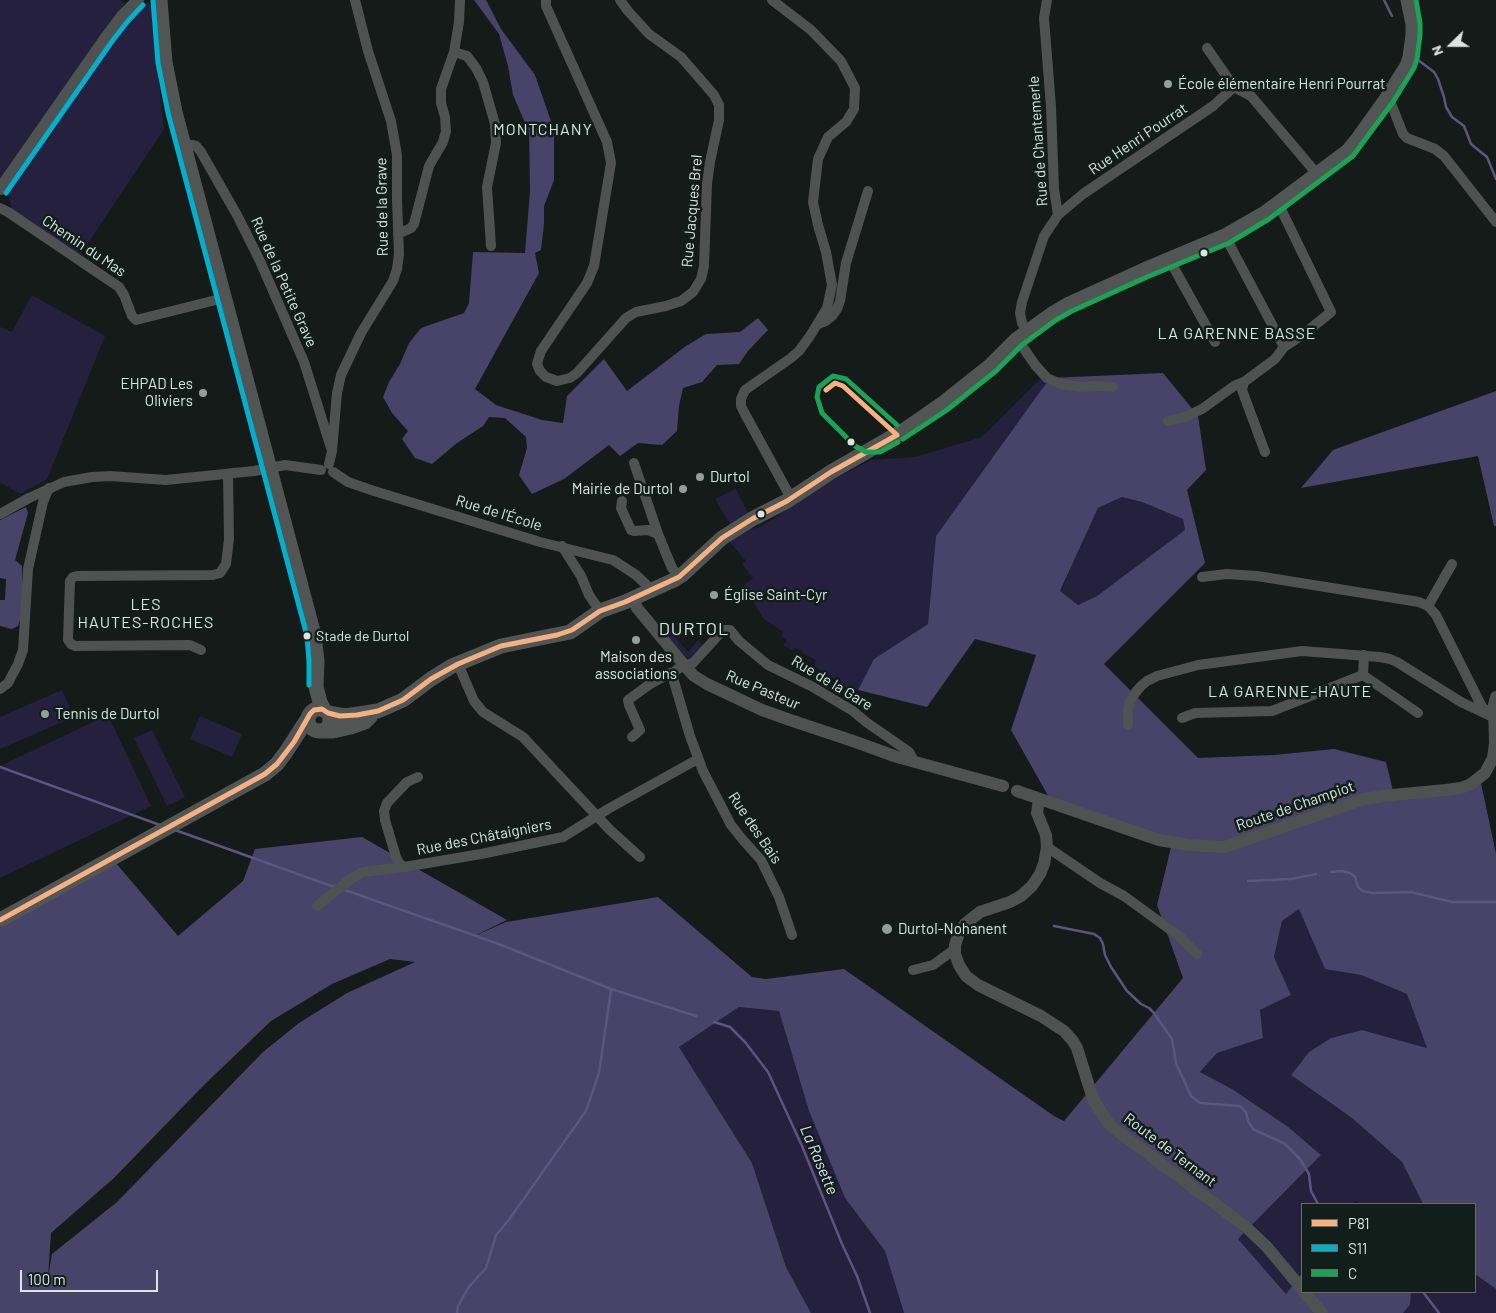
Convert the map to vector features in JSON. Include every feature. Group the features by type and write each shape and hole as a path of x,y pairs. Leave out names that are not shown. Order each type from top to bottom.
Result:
{"main road":[{"path":"0,920 260,777 276,764 294,742 305,734 317,720 320,702 316,687 317,662 314,635 171,96 165,62 160,0"},
{"path":"317,720 378,711 403,700 430,678 458,664 501,646 570,632 600,611 633,599 679,577 722,538 906,429 942,404 991,365 1022,335 1052,314 1069,304 1225,236 1245,225 1348,152 1357,140 1407,66 1413,46 1408,0"}],"street":[{"path":"0,189 107,36 122,16 138,0"},
{"name":"Rue de la Grave","path":"328,469 341,375 361,333 393,281 399,254 396,146 391,121 368,51 355,0"},
{"path":"398,234 411,228 414,224 429,166 443,142 446,131 441,103 441,89 454,52 459,22 460,0"},
{"name":"Rue Jacques Brel","path":"546,0 546,6 607,142 611,163 594,266 587,283 539,356 538,364 540,371 546,377 557,380 570,378 577,373 626,318 636,312 666,306 682,300 693,292 704,266 707,184 719,120 719,105 714,95 681,57 649,34 620,0"},
{"path":"772,0 811,30 841,60 855,88 854,108 846,122 828,137 818,159 813,202 826,252 832,285 827,308 799,351 745,390 741,399 741,406 745,414 791,498"},
{"name":"Rue de Chantemerle","path":"1022,335 1020,312 1022,302 1044,236 1058,214 1054,189 1051,107 1044,18 1047,0"},
{"path":"1207,48 1234,87 1251,96 1317,174"},
{"path":"454,52 467,56 476,68 483,82 496,124 496,143 486,187 491,246"},
{"name":"Rue Henri Pourrat","path":"1058,214 1083,194 1213,106 1234,87"},
{"path":"1387,98 1403,134 1407,138 1435,149 1444,156 1496,222"},
{"name":"Rue de la Petite Grave","path":"184,145 196,146 201,152 238,215 304,362 332,451"},
{"path":"818,324 826,321 837,310 846,263 868,191"},
{"path":"1168,421 1185,417 1202,409 1234,386 1244,382 1275,359 1284,347 1305,333 1330,312 1278,203"},
{"name":"Chemin du Mas","path":"0,208 119,287 124,294 132,316 136,320 224,298"},
{"path":"1225,236 1284,347"},
{"path":"1169,259 1214,342"},
{"path":"1022,335 1036,366 1047,378 1061,384 1082,387 1113,387"},
{"path":"1244,382 1242,390 1265,452"},
{"path":"634,463 658,534 672,568 679,577"},
{"name":"Rue de l'École","path":"0,514 49,488 64,482 92,477 110,476 166,480 228,474 286,465 328,469 348,482 371,490 540,542 613,560 636,575 652,590"},
{"path":"201,650 190,645 75,646 71,644 68,640 70,581 73,577 77,576 213,575 220,573 226,564 229,539 228,474"},
{"path":"0,689 8,683 23,650 28,569 49,488"},
{"path":"622,502 621,508 631,530 648,530 658,534"},
{"path":"562,546 600,611"},
{"path":"1428,606 1452,564"},
{"path":"1202,577 1227,574 1257,576 1408,599 1428,606 1442,626 1482,707 1495,718"},
{"name":"Rue Pasteur","path":"633,599 637,608 680,669 762,710 915,763"},
{"name":"Rue de la Gare","path":"632,737 640,730 628,700 650,684 693,662 723,630 730,630 739,641 768,665 811,686 853,711 909,752 915,763"},
{"path":"1128,725 1130,701 1141,686 1157,676 1214,662 1302,652 1364,655 1397,662 1461,702 1495,718"},
{"path":"1363,676 1364,655"},
{"path":"458,664 474,701 483,712 523,737 610,830 640,857"},
{"name":"Rue des Bais","path":"680,669 673,678 703,771 732,825 761,860 772,880 792,935"},
{"path":"1363,676 1418,712"},
{"path":"1182,718 1195,713 1272,711 1363,676"},
{"name":"Route de Champiot","path":"1040,799 1159,840 1189,845 1225,847 1361,800 1461,788 1471,784 1482,776 1491,764 1495,743 1494,705 1496,697"},
{"name":"Rue des Châtaigniers","path":"317,906 352,878 363,872 481,854 563,837 698,759"},
{"path":"915,763 1003,786"},
{"name":"Rue des Châtaigniers","path":"404,867 396,857 384,811 387,803 407,782 418,776"},
{"path":"913,970 933,965 955,949 958,933 972,916 1015,900 1028,890 1037,879 1042,870 1047,847 1046,835 1037,813 1040,799 1017,791"},
{"path":"1047,847 1100,883 1131,901 1179,936 1197,954"},
{"name":"Route de Ternant","path":"955,949 958,962 966,976 978,985 1041,1016 1064,1031 1077,1048 1093,1100 1112,1127 1246,1227 1301,1288"},
{"name":"Route de Ternant","path":"1305,1293 1322,1313"}],"shaded area":[{"path":"0,0 120,0 125,3 0,178"},
{"path":"474,0 486,0 501,29 535,75 554,130 554,180 544,206 541,250 535,253 539,273 475,389 496,405 542,420 563,423 567,396 604,359 627,391 686,346 706,334 740,332 758,318 768,330 748,351 739,364 717,365 702,382 683,388 677,431 662,445 638,443 620,456 609,445 564,479 532,494 519,475 527,448 526,437 505,418 489,417 483,426 457,443 432,464 415,458 402,439 408,431 392,413 383,397 409,343 421,328 464,313 469,303 473,252 525,253 530,191 529,132 513,95 508,66 499,34"},
{"path":"147,2 151,5 164,129 80,255 12,210 7,189 123,23"},
{"path":"32,295 105,336 47,479 20,494 0,482 0,327 12,332"},
{"path":"1163,373 1198,416 1206,470 1187,490 1205,563 1104,664 1198,758 1274,755 1334,749 1386,762 1394,795 1481,783 1496,854 1496,1289 1476,1275 1476,1203 1422,1203 1402,1162 1352,1118 1291,1075 1309,1052 1331,1038 1362,1030 1427,1048 1407,994 1361,975 1325,969 1299,909 1282,921 1274,957 1291,995 1260,1010 1263,1038 1217,1053 1200,1072 1232,1089 1287,1126 1321,1155 1238,1239 1286,1294 1301,1274 1301,1293 1411,1293 1410,1305 1403,1313 904,1313 885,1251 845,1198 809,1111 779,1011 739,1007 679,1047 752,1163 786,1267 811,1313 0,1313 0,928 115,862 178,936 243,881 255,849 362,837 507,920 472,937 506,922 658,897 752,977 766,979 844,969 1054,1116 1064,1121 1183,978 1157,905 1173,839 1050,799 1011,730 1036,655 975,639 927,707 858,690 874,659 928,624 936,536 1050,378","holes":["1122,497 1142,502 1183,519 1185,530 1097,596 1078,605 1060,591 1098,508","390,959 415,962 347,993 299,1023 263,1052 117,1202 52,1254 48,1277 51,1233 114,1178 203,1086 271,1021 332,984"]},
{"path":"1040,379 1050,385 936,536 928,624 874,659 858,690 851,687 849,689 814,666 816,660 802,653 803,651 795,648 792,650 783,645 787,641 781,636 783,632 764,619 743,586 753,578 742,564 746,561 728,540 745,529 757,528 777,517 807,493 871,460 915,457 982,437"},
{"path":"1496,391 1496,526 1494,526 1478,456 1301,488 1333,450"},
{"path":"736,489 748,513 731,525 715,499"},
{"path":"1122,497 1142,502 1183,519 1185,530 1097,596 1078,605 1060,592 1098,508"},
{"path":"26,507 28,513 15,560 22,566 22,613 18,626 12,629 0,626 0,600 5,600 6,579 0,578 0,520"},
{"path":"669,630 688,652 698,640 703,645 689,660 665,633"},
{"name":"Tennis de Durtol","path":"62,690 74,717 0,749 0,717"},
{"path":"108,715 151,806 0,878 0,766"},
{"path":"200,716 242,734 232,757 190,739"},
{"path":"152,730 185,797 167,806 134,738"},
{"path":"1299,908 1325,968 1361,975 1407,994 1427,1048 1362,1030 1331,1038 1309,1052 1291,1075 1352,1118 1402,1162 1422,1203 1359,1203 1356,1201 1354,1203 1301,1203 1301,1274 1286,1294 1238,1239 1321,1155 1287,1126 1232,1089 1200,1072 1217,1053 1263,1038 1260,1010 1291,995 1274,957 1282,921"},
{"path":"739,1007 779,1011 809,1111 845,1198 885,1251 904,1313 811,1313 786,1267 752,1163 679,1047"},
{"path":"1476,1275 1496,1289 1496,1313 1403,1313 1410,1305 1411,1293 1476,1293"}],"waterway":[{"path":"1384,0 1392,16"},
{"path":"1418,60 1434,72 1438,79 1446,107 1452,117 1464,126 1471,144 1487,157 1496,179"},
{"path":"0,767 160,825"},
{"path":"175,830 337,888"},
{"path":"1331,872 1342,871 1350,873 1355,877 1358,887 1363,891 1372,893 1411,892 1452,902 1496,902"},
{"path":"1248,881 1291,879 1316,874"},
{"path":"342,889 496,943 611,989 696,1016"},
{"path":"1054,926 1094,934 1100,938 1111,967 1127,991 1154,1013 1172,1039 1176,1063 1191,1096 1200,1103 1240,1106 1246,1112 1248,1121 1253,1129 1285,1144 1300,1159 1309,1174 1311,1191 1317,1203"},
{"path":"457,1313 458,1306 468,1288 486,1268 496,1235 586,1111 599,1073 611,990"},
{"name":"La Rasette","path":"714,1022 730,1027 745,1042 768,1072 802,1146 857,1276 870,1313"},
{"path":"1424,1293 1439,1313"}],"transit line":[{"name":"C","path":"903,439 947,410 996,371 1022,345 1056,320 1147,277 1229,243 1269,219 1353,156 1393,102 1414,68 1420,35 1416,0"},
{"name":"S11","path":"153,1 158,63 168,113 307,636 309,685"},
{"name":"S11","path":"6,193 113,40 143,5"},
{"name":"C","path":"897,425 846,379 833,376 819,387 817,397 822,413 855,446 866,452 880,452 898,442"},
{"name":"P81","path":"826,390 835,383 843,386 897,435"},
{"name":"P81","path":"0,920 265,774 277,764 294,742 314,710 322,709 328,713 340,716 378,711 403,700 431,679 458,664 501,646 557,635 572,630 600,611 625,602 679,577 722,538 752,519 787,501 831,472 897,435"}],"place":[{"name":"École élémentaire Henri Pourrat","path":"1168,84"},
{"name":"EHPAD Les Oliviers","path":"203,393"},
{"name":"Durtol","path":"700,477"},
{"name":"Mairie de Durtol","path":"683,489"},
{"name":"Église Saint-Cyr","path":"714,595"},
{"name":"Stade de Durtol","path":"307,636"},
{"name":"Maison des associations","path":"636,640"},
{"name":"Tennis de Durtol","path":"45,714"},
{"name":"Durtol-Nohanent","path":"887,929"}],"district":[{"name":"MONTCHANY","path":"543,130"},
{"name":"LA GARENNE BASSE","path":"1237,334"},
{"name":"LES HAUTES-ROCHES","path":"146,614"},
{"name":"DURTOL","path":"694,629"},
{"name":"LA GARENNE-HAUTE","path":"1290,692"}]}
